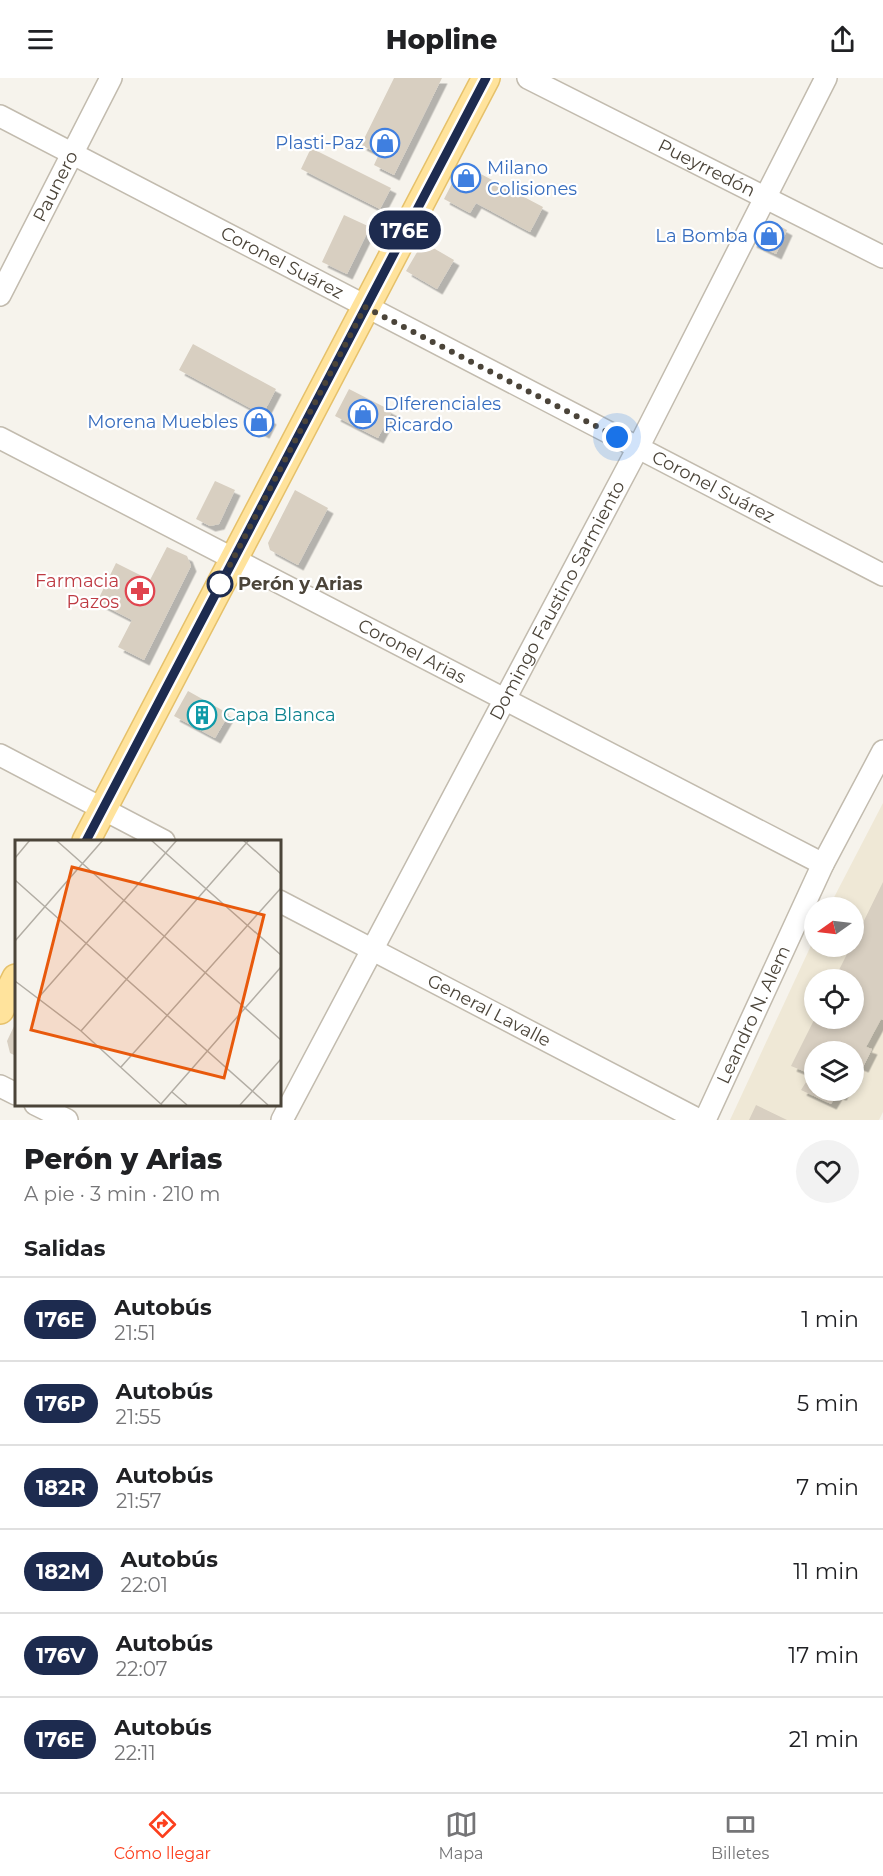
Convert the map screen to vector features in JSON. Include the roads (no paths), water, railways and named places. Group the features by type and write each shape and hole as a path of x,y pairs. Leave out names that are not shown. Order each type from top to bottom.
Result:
{"main road":[{"path":"87,840 486,78"},
{"path":"0,1010 15,980"}],"street":[{"name":"Paunero","path":"0,294 111,78"},
{"name":"Pueyrredón","path":"528,78 883,257"},
{"name":"Domingo Faustino Sarmiento","path":"282,1120 504,697 638,448 826,78"},
{"name":"Coronel Suárez","path":"0,116 883,575"},
{"name":"Coronel Arias","path":"0,438 234,557 823,864"},
{"name":"Leandro N. Alem","path":"705,1120 823,864 883,751"},
{"path":"0,755 162,840"},
{"name":"General Lavalle","path":"280,902 699,1120"},
{"path":"0,1086 15,1094"},
{"path":"36,1105 68,1120"}],"place":[{"name":"Plasti-Paz","path":"385,143"},
{"name":"Milano Colisiones","path":"466,178"},
{"name":"La Bomba","path":"769,236"},
{"name":"DIferenciales Ricardo","path":"363,414"},
{"name":"Morena Muebles","path":"259,422"},
{"name":"Perón y Arias","path":"220,584"},
{"name":"Farmacia Pazos","path":"140,591"},
{"name":"Capa Blanca","path":"202,715"}]}
